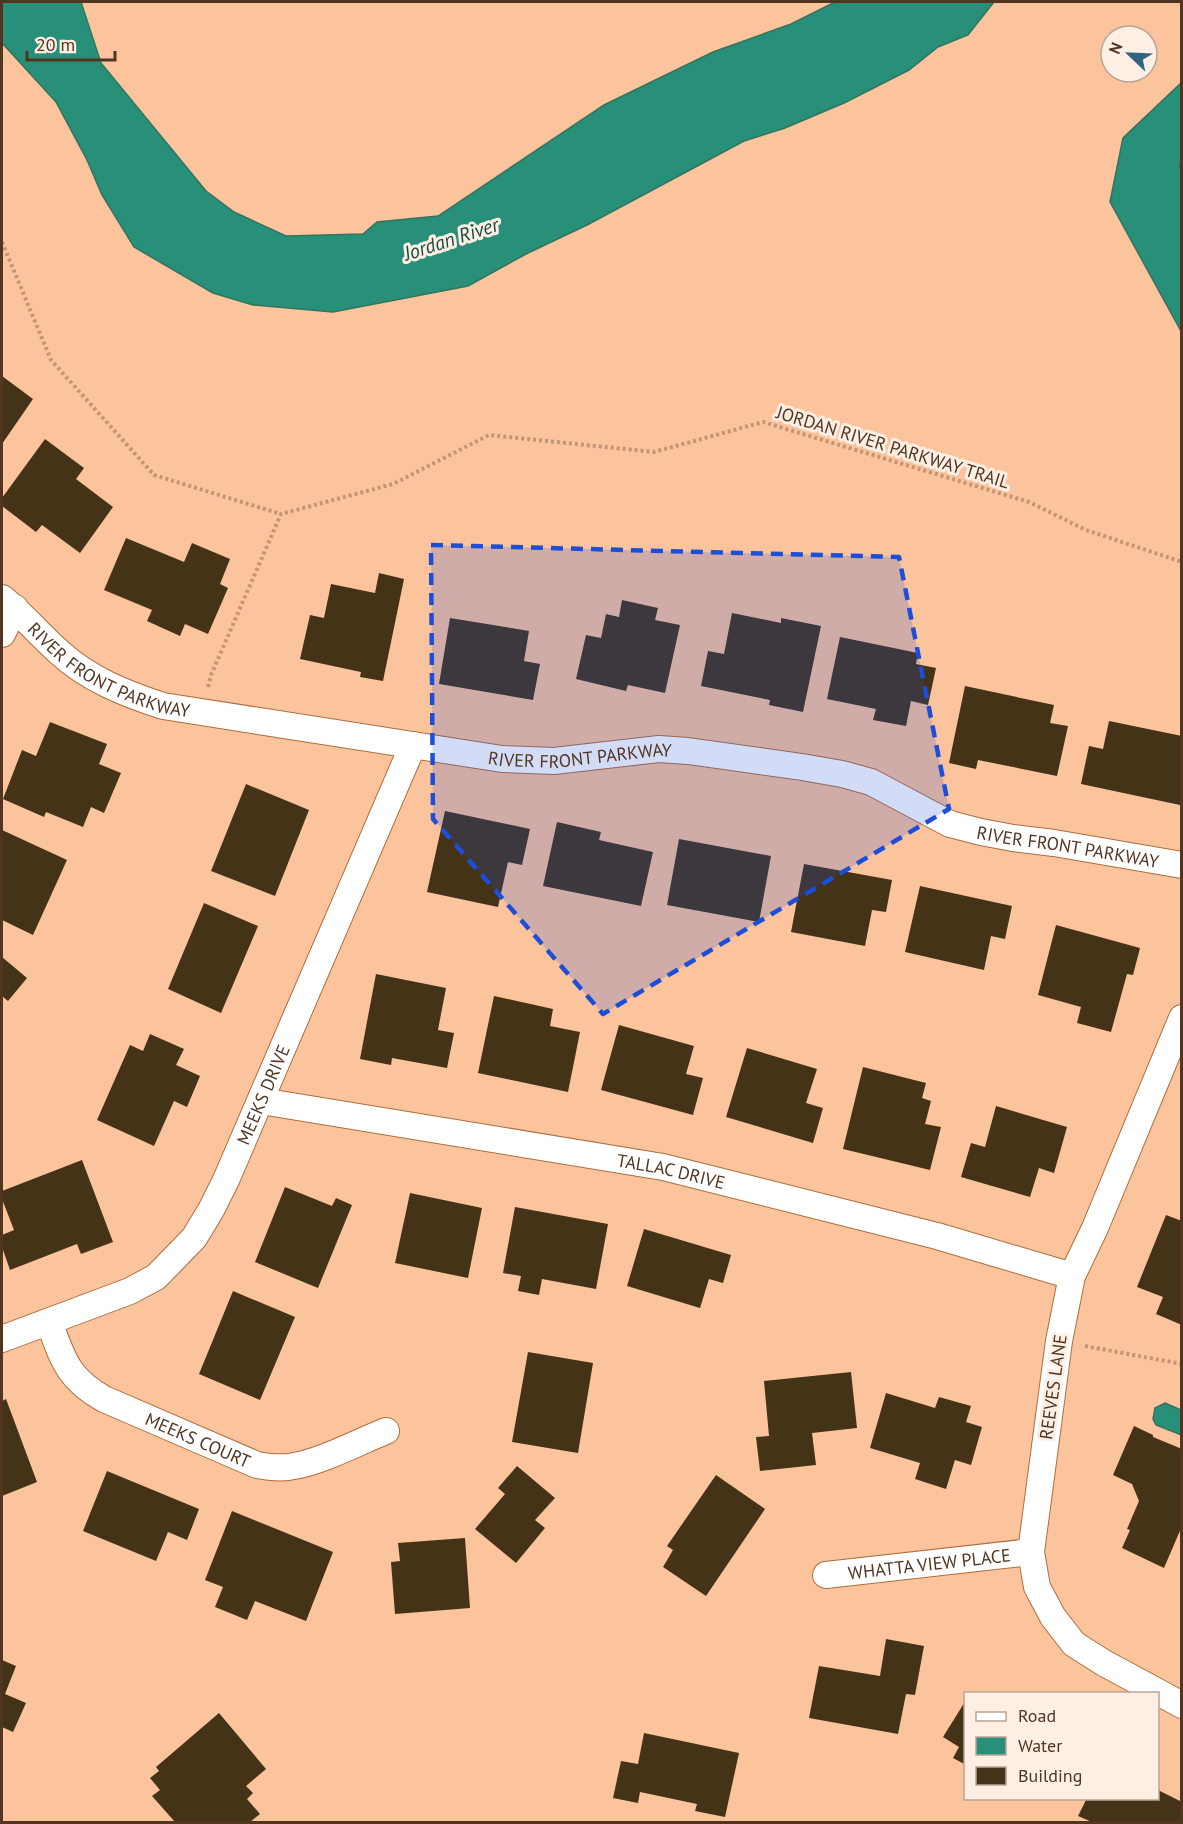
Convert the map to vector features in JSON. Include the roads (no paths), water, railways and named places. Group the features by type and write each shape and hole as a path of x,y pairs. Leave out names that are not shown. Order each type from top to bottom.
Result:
{"street":[{"path":"2,634 8,603"},
{"name":"RIVER FRONT PARKWAY","path":"8,603 61,654 98,679 163,706 502,759 554,761 659,749 802,767 843,774 871,782 950,824 981,832 1182,865"},
{"name":"MEEKS DRIVE","path":"2,1339 130,1291 156,1277 194,1238 211,1210 261,1101 413,745"},
{"name":"REEVES LANE","path":"1158,1692 1074,1644 1053,1617 1037,1587 1031,1552 1059,1341 1072,1276 1095,1228 1182,1018"},
{"name":"TALLAC DRIVE","path":"261,1101 672,1169 937,1236 1072,1276"},
{"name":"MEEKS COURT","path":"49,1322 63,1361 79,1382 91,1391 104,1399 257,1465 292,1467 309,1463 386,1431"},
{"name":"WHATTA VIEW PLACE","path":"826,1575 1031,1552"},
{"name":"REEVES LANE","path":"1159,1693 1182,1705"}],"water":[{"name":"Jordan River","path":"2,2 81,2 101,63 206,191 234,212 286,236 363,234 377,222 438,216 604,105 713,52 791,24 835,2 994,2 968,35 938,47 909,70 844,103 785,128 744,141 468,286 333,312 253,305 213,293 134,247 102,195 87,160 56,102 2,43"},
{"path":"1181,83 1182,160 1179,165 1182,175 1181,331 1110,202 1123,138"},
{"path":"1165,1403 1181,1410 1181,1435 1156,1425 1153,1419 1155,1408"}]}
